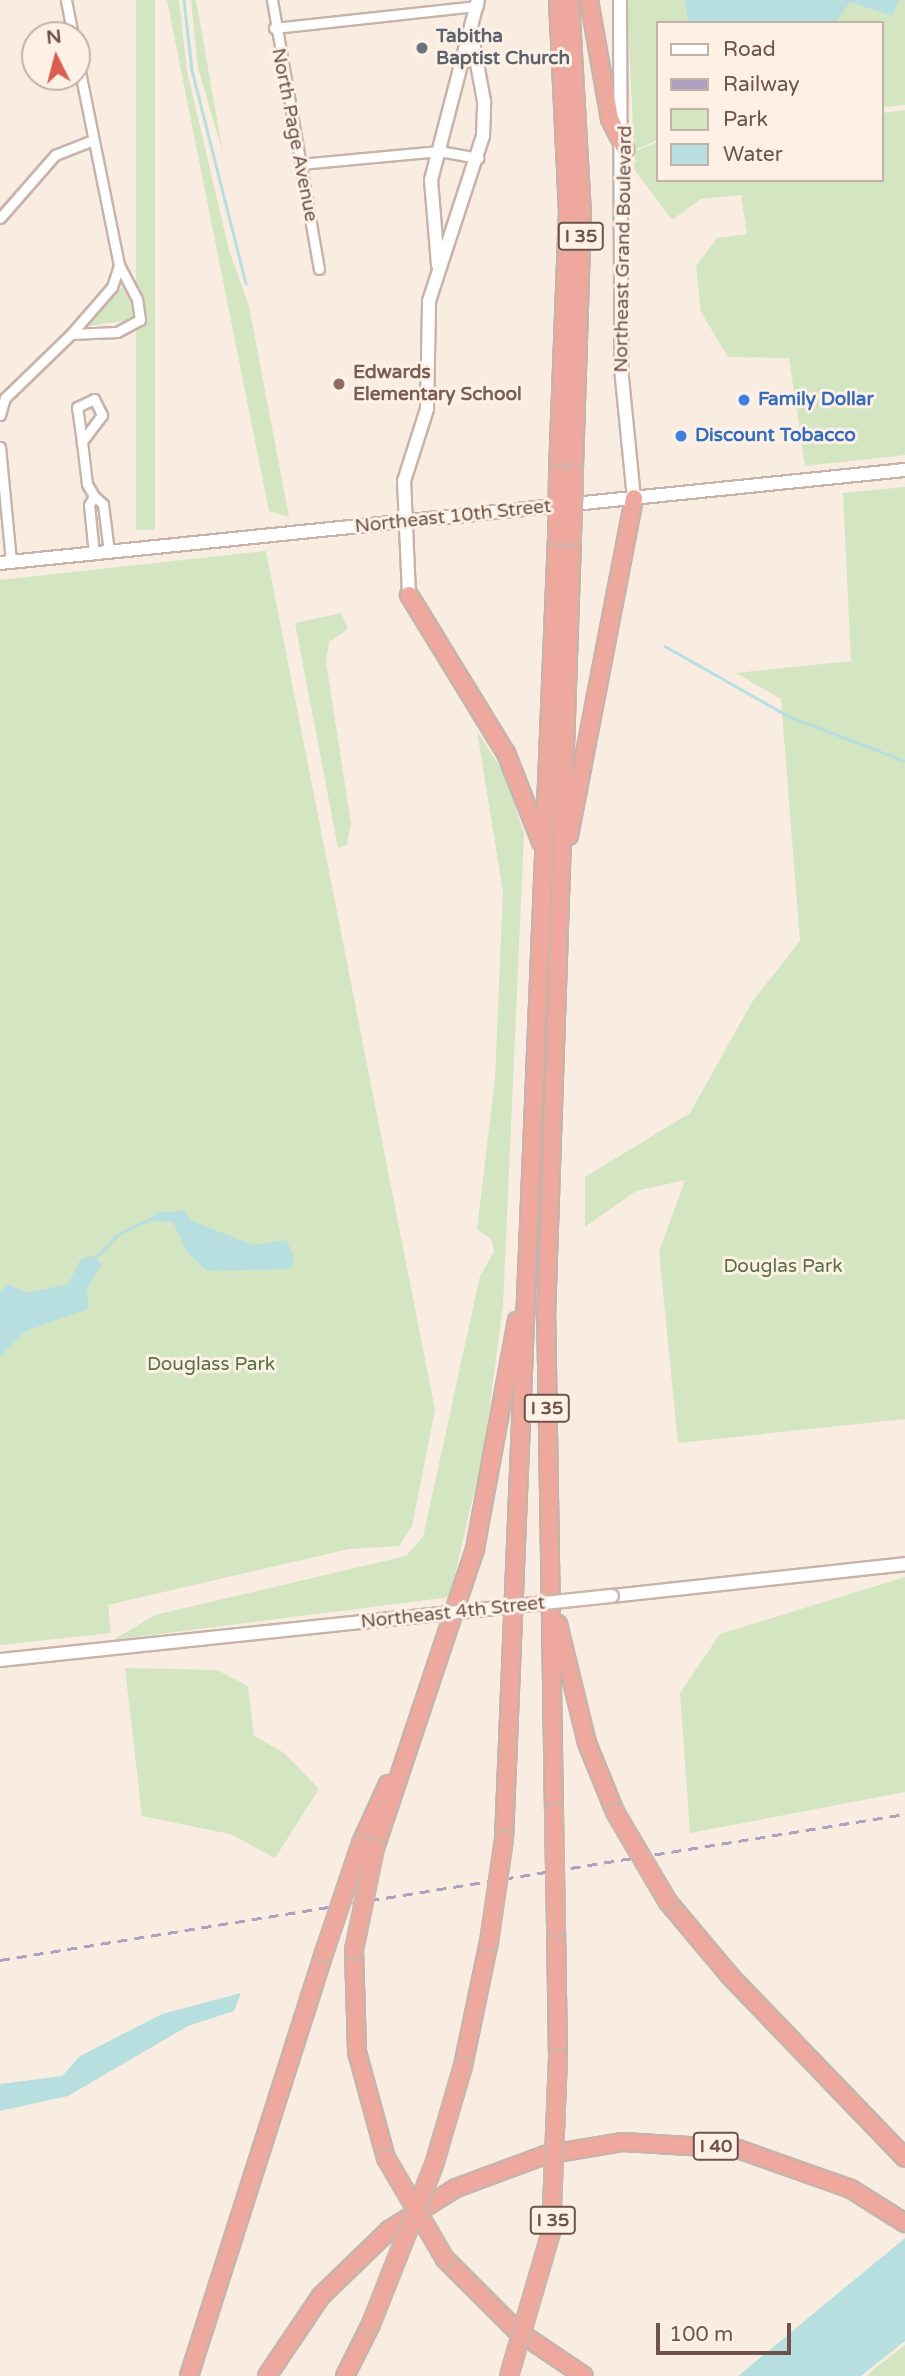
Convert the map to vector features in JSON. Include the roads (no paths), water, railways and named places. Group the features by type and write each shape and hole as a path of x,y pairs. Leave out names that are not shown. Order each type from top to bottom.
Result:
{"highway":[{"name":"I 35","path":"509,2376 551,2232 558,2058 547,1306 561,873 566,473 568,211 558,0"},
{"name":"I 35","path":"566,473 582,213 570,0"},
{"path":"589,0 610,118 625,149"},
{"path":"561,873 634,498"},
{"name":"I 35","path":"345,2376 371,2324 434,2165 463,2066 489,1942 504,1839 544,850 564,537"},
{"path":"409,595 506,753 544,850"},
{"path":"189,2376 324,1953 423,1709 475,1549 528,1256"},
{"path":"550,1588 587,1743 615,1812 668,1902 905,2158"},
{"path":"368,1845 354,1950 357,2052 386,2158 445,2259 516,2330 580,2373"},
{"name":"I 40","path":"267,2376 321,2296 361,2253 435,2200 510,2165 623,2142 702,2144 775,2159 852,2189 905,2223"}],"main road":[{"name":"Northeast Grand Boulevard","path":"620,0 625,149 621,368 634,498"},
{"path":"438,265 429,197 439,151 472,37 478,3"},
{"path":"409,595 404,522 407,464 427,409 427,318 438,265 478,158 485,115 472,37"},
{"name":"Northeast 10th Street","path":"6,563 905,470"},
{"name":"Northeast 4th Street","path":"0,1660 905,1564"}],"street":[{"path":"66,0 70,21"},
{"name":"North Page Avenue","path":"272,0 274,28 319,269"},
{"path":"274,28 478,3"},
{"path":"71,334 117,332 140,320 137,299 119,265 84,91"},
{"path":"0,218 55,155 93,140"},
{"path":"300,164 439,151 478,158"},
{"path":"0,415 5,398 71,334 112,287 119,265"},
{"path":"82,442 102,415 94,399 77,407 82,442 94,496 103,504 109,552"},
{"path":"0,447 6,563"},
{"path":"94,496 89,505 94,554"}],"water":[{"path":"685,0 899,0 892,16 850,2 836,21 688,21"},
{"path":"184,1211 192,1221 253,1245 286,1240 294,1256 291,1269 207,1271 187,1252 173,1222 146,1221 158,1212"},
{"path":"91,1255 102,1264 87,1289 88,1309 26,1331 0,1357 0,1291 9,1284 25,1293 68,1284 80,1260"},
{"path":"241,1993 234,2011 188,2026 68,2096 0,2111 0,2084 62,2076 80,2056 162,2014"},
{"path":"905,2238 905,2341 861,2376 738,2376"}],"waterway":[{"path":"184,0 192,70 246,283"},
{"path":"665,646 788,716 905,761"},
{"path":"96,1257 117,1235 146,1221"}],"railway":[{"path":"0,1960 905,1814"}],"place":[{"name":"Tabitha Baptist Church","path":"422,48"},
{"name":"Edwards Elementary School","path":"339,384"},
{"name":"Family Dollar","path":"744,400"},
{"name":"Discount Tobacco","path":"681,436"}],"park label":[{"name":"Douglas Park","path":"783,1267"},
{"name":"Douglass Park","path":"211,1365"}]}
